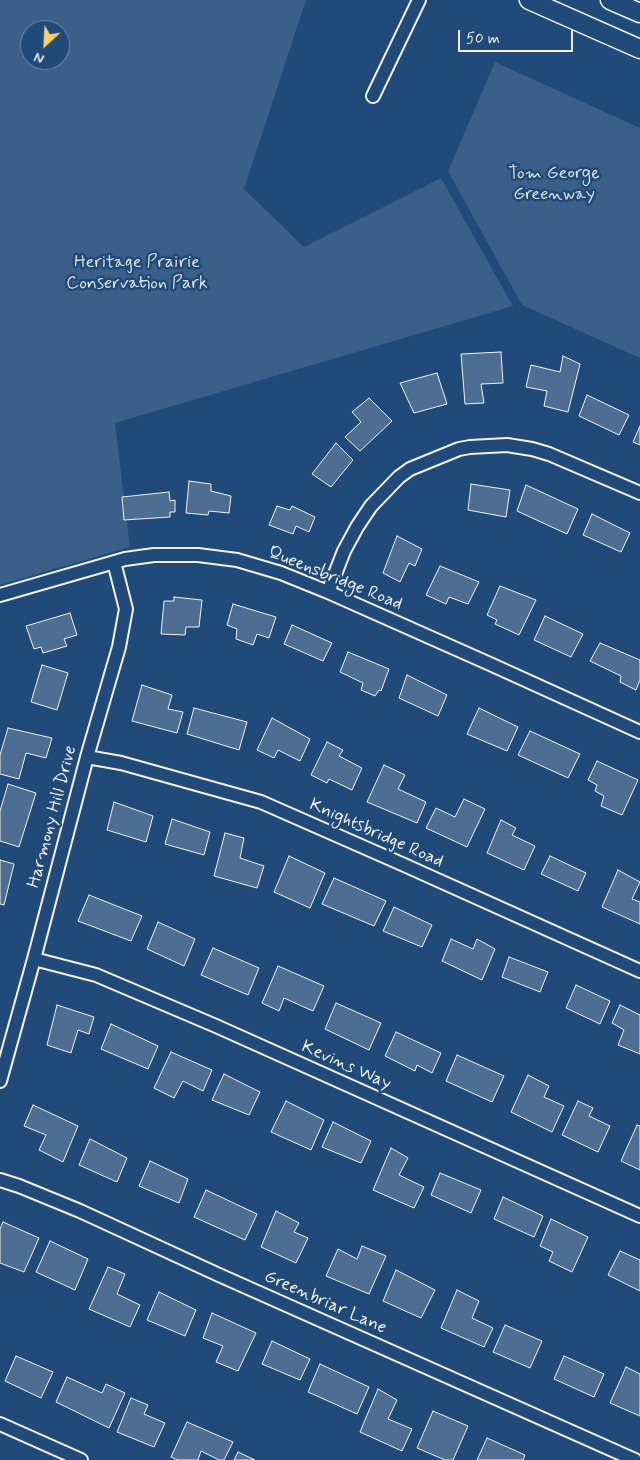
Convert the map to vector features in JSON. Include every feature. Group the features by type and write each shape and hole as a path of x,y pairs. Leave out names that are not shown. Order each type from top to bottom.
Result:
{"main road":[{"path":"529,0 640,49"},
{"path":"610,0 640,13"}],"street":[{"path":"372,96 419,0"},
{"path":"328,592 344,552 371,506 399,477 410,469 459,450 470,447 507,445 532,449 549,454 640,493"},
{"name":"Queensbridge Road","path":"0,595 125,558 154,555 198,556 237,560 281,573 328,592 640,732"},
{"name":"Harmony Hill Drive","path":"0,1081 87,756 119,647 126,608 114,562"},
{"name":"Knightsbridge Road","path":"87,756 261,802 640,971"},
{"name":"Kevins Way","path":"34,959 96,975 207,1022 640,1216"},
{"name":"Greenbriar Lane","path":"0,1180 80,1211 635,1460"},
{"path":"0,1424 81,1460"}],"green space":[{"name":"Heritage Prairie Conservation Park","path":"0,0 306,0 244,189 304,247 441,178 513,306 115,423 130,547 0,585"},
{"name":"Tom George Greenway","path":"495,62 640,128 640,358 522,305 448,171"}],"building":[{"path":"501,352 503,383 481,384 484,403 465,404 461,354"},
{"path":"563,356 580,364 568,412 544,406 547,391 526,387 531,365 560,372"},
{"path":"437,373 447,404 414,413 400,383"},
{"path":"587,395 629,415 619,435 579,416"},
{"path":"369,398 392,421 360,451 345,437 361,422 352,412"},
{"path":"640,426 640,445 633,442"},
{"path":"336,443 353,460 331,487 312,474"},
{"path":"189,481 211,484 211,491 231,496 229,513 209,511 208,515 186,513"},
{"path":"471,484 510,490 506,517 468,510"},
{"path":"526,485 578,509 567,534 517,511"},
{"path":"169,492 170,501 175,500 175,512 170,512 170,517 124,520 122,497"},
{"path":"277,506 290,510 292,506 315,517 309,532 296,526 293,534 269,525"},
{"path":"592,514 630,533 621,552 583,535"},
{"path":"397,536 422,549 415,566 409,563 400,582 383,573"},
{"path":"440,566 479,582 468,604 449,597 446,604 426,595"},
{"path":"500,586 536,600 519,635 495,624 497,620 487,615"},
{"path":"174,597 202,600 199,627 186,627 185,635 161,634 164,601 174,601"},
{"path":"233,604 276,617 269,638 257,634 253,645 236,639 237,629 227,625"},
{"path":"70,613 77,635 64,639 67,646 43,653 41,647 34,649 26,626"},
{"path":"545,616 583,634 571,657 534,640"},
{"path":"292,625 332,643 323,661 284,644"},
{"path":"600,643 640,660 640,680 636,690 620,682 621,676 590,661"},
{"path":"348,652 389,669 381,691 379,690 375,696 361,690 363,683 340,672"},
{"path":"42,665 68,673 57,710 31,702"},
{"path":"407,675 447,695 438,716 399,698"},
{"path":"142,685 172,695 168,709 183,712 177,733 132,721"},
{"path":"194,708 247,722 239,750 187,734"},
{"path":"479,708 518,727 507,751 467,734"},
{"path":"272,718 310,739 300,761 278,750 274,758 257,750"},
{"path":"8,728 52,738 46,758 26,753 19,779 0,774 0,755"},
{"path":"530,731 580,754 568,778 518,755"},
{"path":"327,742 343,750 339,756 362,768 352,790 329,779 327,783 311,775"},
{"path":"597,761 638,780 622,815 601,806 604,796 595,791 597,785 588,780"},
{"path":"384,765 405,775 398,789 426,802 417,823 367,802"},
{"path":"8,784 36,793 19,847 0,841 0,811"},
{"path":"464,799 485,809 467,847 426,828 436,808 455,817"},
{"path":"114,802 153,816 146,842 107,830"},
{"path":"172,819 210,832 204,855 165,844"},
{"path":"501,820 516,828 512,835 535,846 524,870 487,853"},
{"path":"225,833 244,838 240,858 264,866 257,888 214,876"},
{"path":"289,856 325,873 310,908 274,892"},
{"path":"550,856 586,873 578,891 541,874"},
{"path":"0,860 14,864 4,905 0,904"},
{"path":"618,870 640,882 632,899 640,902 640,924 602,907"},
{"path":"334,878 386,901 374,926 322,904"},
{"path":"89,895 142,916 131,941 78,921"},
{"path":"394,907 432,925 422,947 383,931"},
{"path":"158,922 195,939 184,966 147,949"},
{"path":"451,939 473,949 477,939 495,949 482,980 442,961"},
{"path":"213,948 259,968 248,995 201,975"},
{"path":"509,957 548,972 540,992 502,977"},
{"path":"278,966 324,986 313,1011 284,998 279,1011 262,1003"},
{"path":"576,985 610,1001 600,1024 566,1008"},
{"path":"336,1003 381,1023 369,1050 325,1029"},
{"path":"57,1005 94,1017 89,1034 78,1030 71,1053 47,1045"},
{"path":"620,1005 640,1015 640,1054 618,1045 624,1030 612,1023"},
{"path":"111,1024 158,1046 148,1069 101,1049"},
{"path":"396,1032 441,1053 432,1073 417,1065 415,1071 385,1056"},
{"path":"171,1052 212,1070 203,1091 183,1081 174,1098 154,1088"},
{"path":"457,1055 504,1076 492,1102 446,1081"},
{"path":"224,1074 260,1092 249,1115 212,1100"},
{"path":"528,1075 549,1086 544,1097 564,1106 552,1132 511,1112"},
{"path":"286,1101 324,1120 311,1150 271,1132"},
{"path":"578,1101 593,1108 589,1116 610,1126 598,1152 562,1135"},
{"path":"33,1105 78,1126 63,1162 39,1150 46,1135 24,1126"},
{"path":"333,1122 371,1141 361,1163 322,1147"},
{"path":"637,1125 640,1126 640,1170 621,1161"},
{"path":"90,1139 127,1158 117,1182 79,1165"},
{"path":"391,1148 408,1158 399,1175 424,1187 414,1208 373,1190"},
{"path":"150,1161 188,1179 179,1203 139,1186"},
{"path":"440,1173 481,1190 471,1213 431,1195"},
{"path":"206,1190 257,1214 245,1240 194,1217"},
{"path":"503,1197 543,1216 534,1237 494,1219"},
{"path":"276,1211 299,1223 294,1232 308,1238 296,1263 261,1247"},
{"path":"551,1219 588,1237 572,1272 549,1261 553,1252 540,1246"},
{"path":"3,1222 39,1238 24,1272 0,1263 0,1229"},
{"path":"50,1241 88,1259 75,1290 36,1272"},
{"path":"362,1246 386,1256 369,1294 326,1276 338,1249 357,1259"},
{"path":"620,1251 640,1260 640,1291 608,1275"},
{"path":"108,1267 125,1274 117,1294 140,1305 130,1327 89,1309"},
{"path":"396,1270 435,1290 421,1318 383,1301"},
{"path":"457,1290 479,1301 472,1318 493,1328 484,1347 441,1328"},
{"path":"159,1292 196,1310 185,1336 147,1320"},
{"path":"212,1313 256,1333 238,1371 216,1362 223,1346 203,1338"},
{"path":"505,1325 542,1341 530,1368 493,1352"},
{"path":"272,1341 310,1359 300,1380 262,1364"},
{"path":"16,1356 53,1372 41,1398 5,1381"},
{"path":"564,1356 604,1374 594,1397 554,1379"},
{"path":"320,1364 369,1387 357,1414 308,1392"},
{"path":"626,1367 640,1374 640,1416 610,1403"},
{"path":"67,1377 102,1393 106,1384 125,1393 109,1428 56,1402"},
{"path":"378,1389 397,1400 388,1419 412,1429 402,1451 360,1432"},
{"path":"131,1398 148,1405 144,1414 165,1423 154,1447 117,1432"},
{"path":"433,1411 468,1426 453,1460 445,1460 417,1448"},
{"path":"187,1422 233,1442 224,1460 219,1460 201,1451 198,1460 178,1460 171,1457"},
{"path":"487,1438 525,1455 523,1460 477,1460"},
{"path":"238,1452 255,1460 234,1460"}]}
